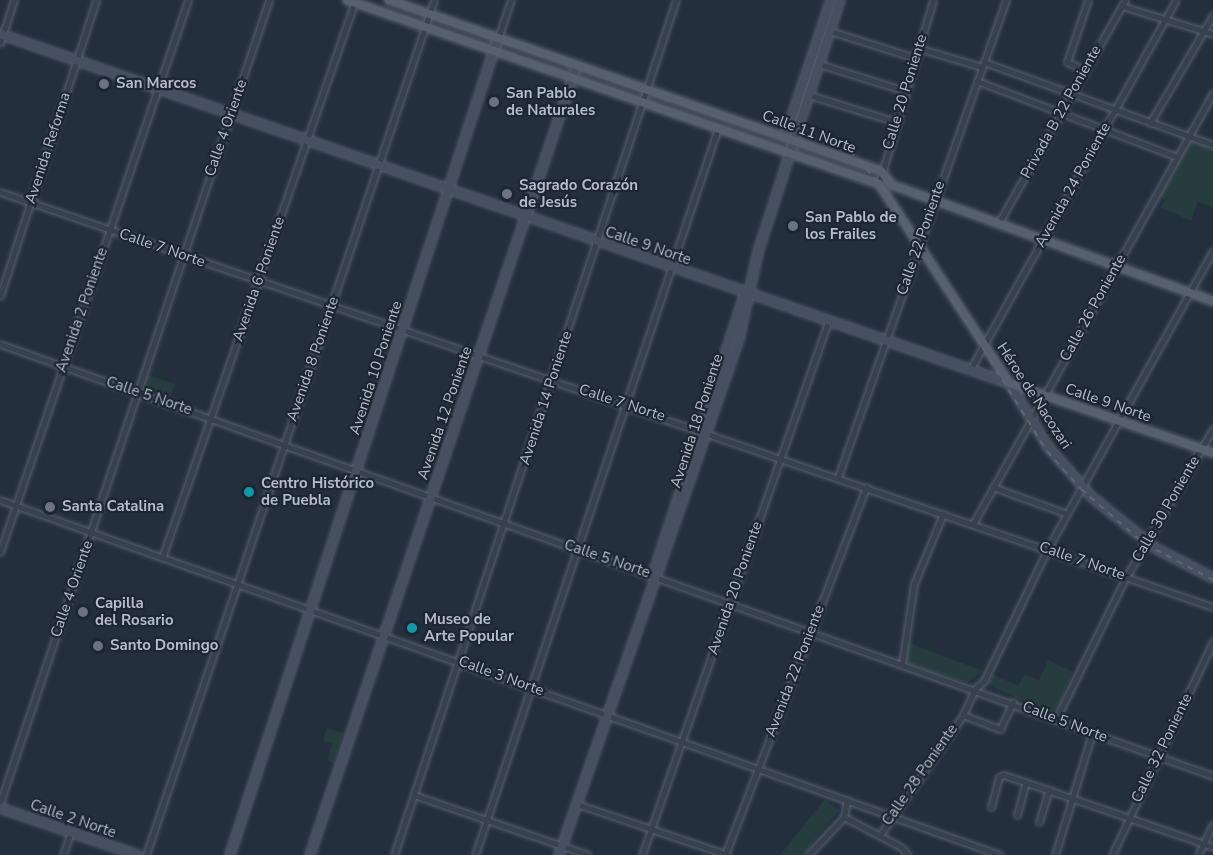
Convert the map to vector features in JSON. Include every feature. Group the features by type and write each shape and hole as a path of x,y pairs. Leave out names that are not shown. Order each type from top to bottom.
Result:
{"main road":[{"name":"Calle 11 Norte","path":"389,0 881,171 892,185 1116,268 1213,301"},
{"name":"Calle 11 Norte","path":"352,1 879,184"},
{"name":"Héroe de Nacozari","path":"879,184 920,243 1009,384"},
{"name":"Calle 9 Norte","path":"1009,384 1213,453"}],"street":[{"path":"1,37 14,0"},
{"name":"Avenida Reforma","path":"0,296 96,0"},
{"name":"Avenida 2 Poniente","path":"0,552 188,0"},
{"name":"Calle 4 Oriente","path":"0,803 269,0"},
{"name":"Avenida 8 Poniente","path":"146,855 434,0"},
{"name":"Avenida 10 Poniente","path":"230,855 511,0"},
{"name":"Avenida 14 Poniente","path":"394,855 457,660 598,243 676,0"},
{"path":"785,137 831,0"},
{"name":"Avenida 18 Poniente","path":"560,855 705,431 741,319 758,252 840,0"},
{"name":"Calle 20 Poniente","path":"879,184 933,0"},
{"name":"Calle 22 Poniente","path":"838,477 1006,0"},
{"path":"1085,70 1067,62 1088,0"},
{"name":"Avenida 24 Poniente","path":"970,370 983,342 1176,0"},
{"name":"Avenida 6 Poniente","path":"162,558 306,142 352,1"},
{"path":"1123,3 1213,34"},
{"name":"Privada B 22 Poniente","path":"998,224 1123,3"},
{"path":"1150,123 1213,15"},
{"path":"830,31 915,58"},
{"name":"Calle 9 Norte","path":"1,37 1009,384"},
{"path":"918,48 983,65 1115,109 1213,145"},
{"path":"819,64 905,91"},
{"name":"Avenida 12 Poniente","path":"310,855 577,65"},
{"path":"977,81 1105,127 1177,157"},
{"name":"Calle 26 Poniente","path":"973,524 1213,92"},
{"path":"809,96 896,122"},
{"path":"475,855 580,549 718,128"},
{"name":"Calle 7 Norte","path":"0,192 552,381 628,404 1213,607"},
{"path":"963,715 975,689 984,681 1047,550 1213,251"},
{"name":"Avenida 20 Poniente","path":"642,855 828,322"},
{"name":"Calle 5 Norte","path":"0,344 505,522 729,604 1013,702 1159,758 1213,776"},
{"name":"Héroe de Nacozari","path":"1009,384 1031,420 1082,487 1147,542 1213,578"},
{"name":"Calle 30 Poniente","path":"1056,719 1126,577 1213,429"},
{"name":"Avenida 22 Poniente","path":"726,855 757,768 866,487"},
{"path":"993,487 1067,514"},
{"name":"Calle 3 Norte","path":"0,500 384,634 1000,855"},
{"path":"902,664 914,584 943,513"},
{"name":"Calle 32 Poniente","path":"1112,855 1213,641"},
{"name":"Calle 28 Poniente","path":"880,835 963,715 1000,729 1013,702"},
{"path":"1055,855 1092,733"},
{"path":"991,807 1001,776 1073,796 1213,847"},
{"path":"1017,815 1026,782"},
{"path":"1039,822 1049,789"},
{"path":"414,795 588,855"},
{"path":"808,855 844,817 847,800"},
{"path":"577,804 726,855"},
{"name":"Calle 2 Norte","path":"0,808 137,855"},
{"path":"844,817 880,835 908,855"},
{"path":"1198,855 1213,824"},
{"path":"63,855 70,832"}],"green space":[{"path":"1189,135 1213,145 1213,208 1198,201 1191,221 1160,207 1165,200 1156,196"},
{"path":"148,375 175,384 169,402 142,393"},
{"path":"909,643 983,671 967,683 911,665 905,660"},
{"path":"1048,660 1073,672 1057,709 1051,713 988,685 993,674 1018,686 1025,674 1039,681"},
{"path":"327,728 343,733 334,763 327,761 332,744 323,741"},
{"path":"825,799 839,810 803,855 780,855"}],"railway":[{"path":"842,142 882,186 1047,451 1081,489 1145,544 1213,580"}],"place":[{"name":"San Marcos","path":"104,84"},
{"name":"San Pablo de Naturales","path":"494,102"},
{"name":"Sagrado Corazón de Jesús","path":"507,194"},
{"name":"San Pablo de los Frailes","path":"793,226"},
{"name":"Centro Histórico de Puebla","path":"249,492"},
{"name":"Santa Catalina","path":"50,507"},
{"name":"Capilla del Rosario","path":"83,612"},
{"name":"Museo de Arte Popular","path":"412,628"},
{"name":"Santo Domingo","path":"98,646"}]}
